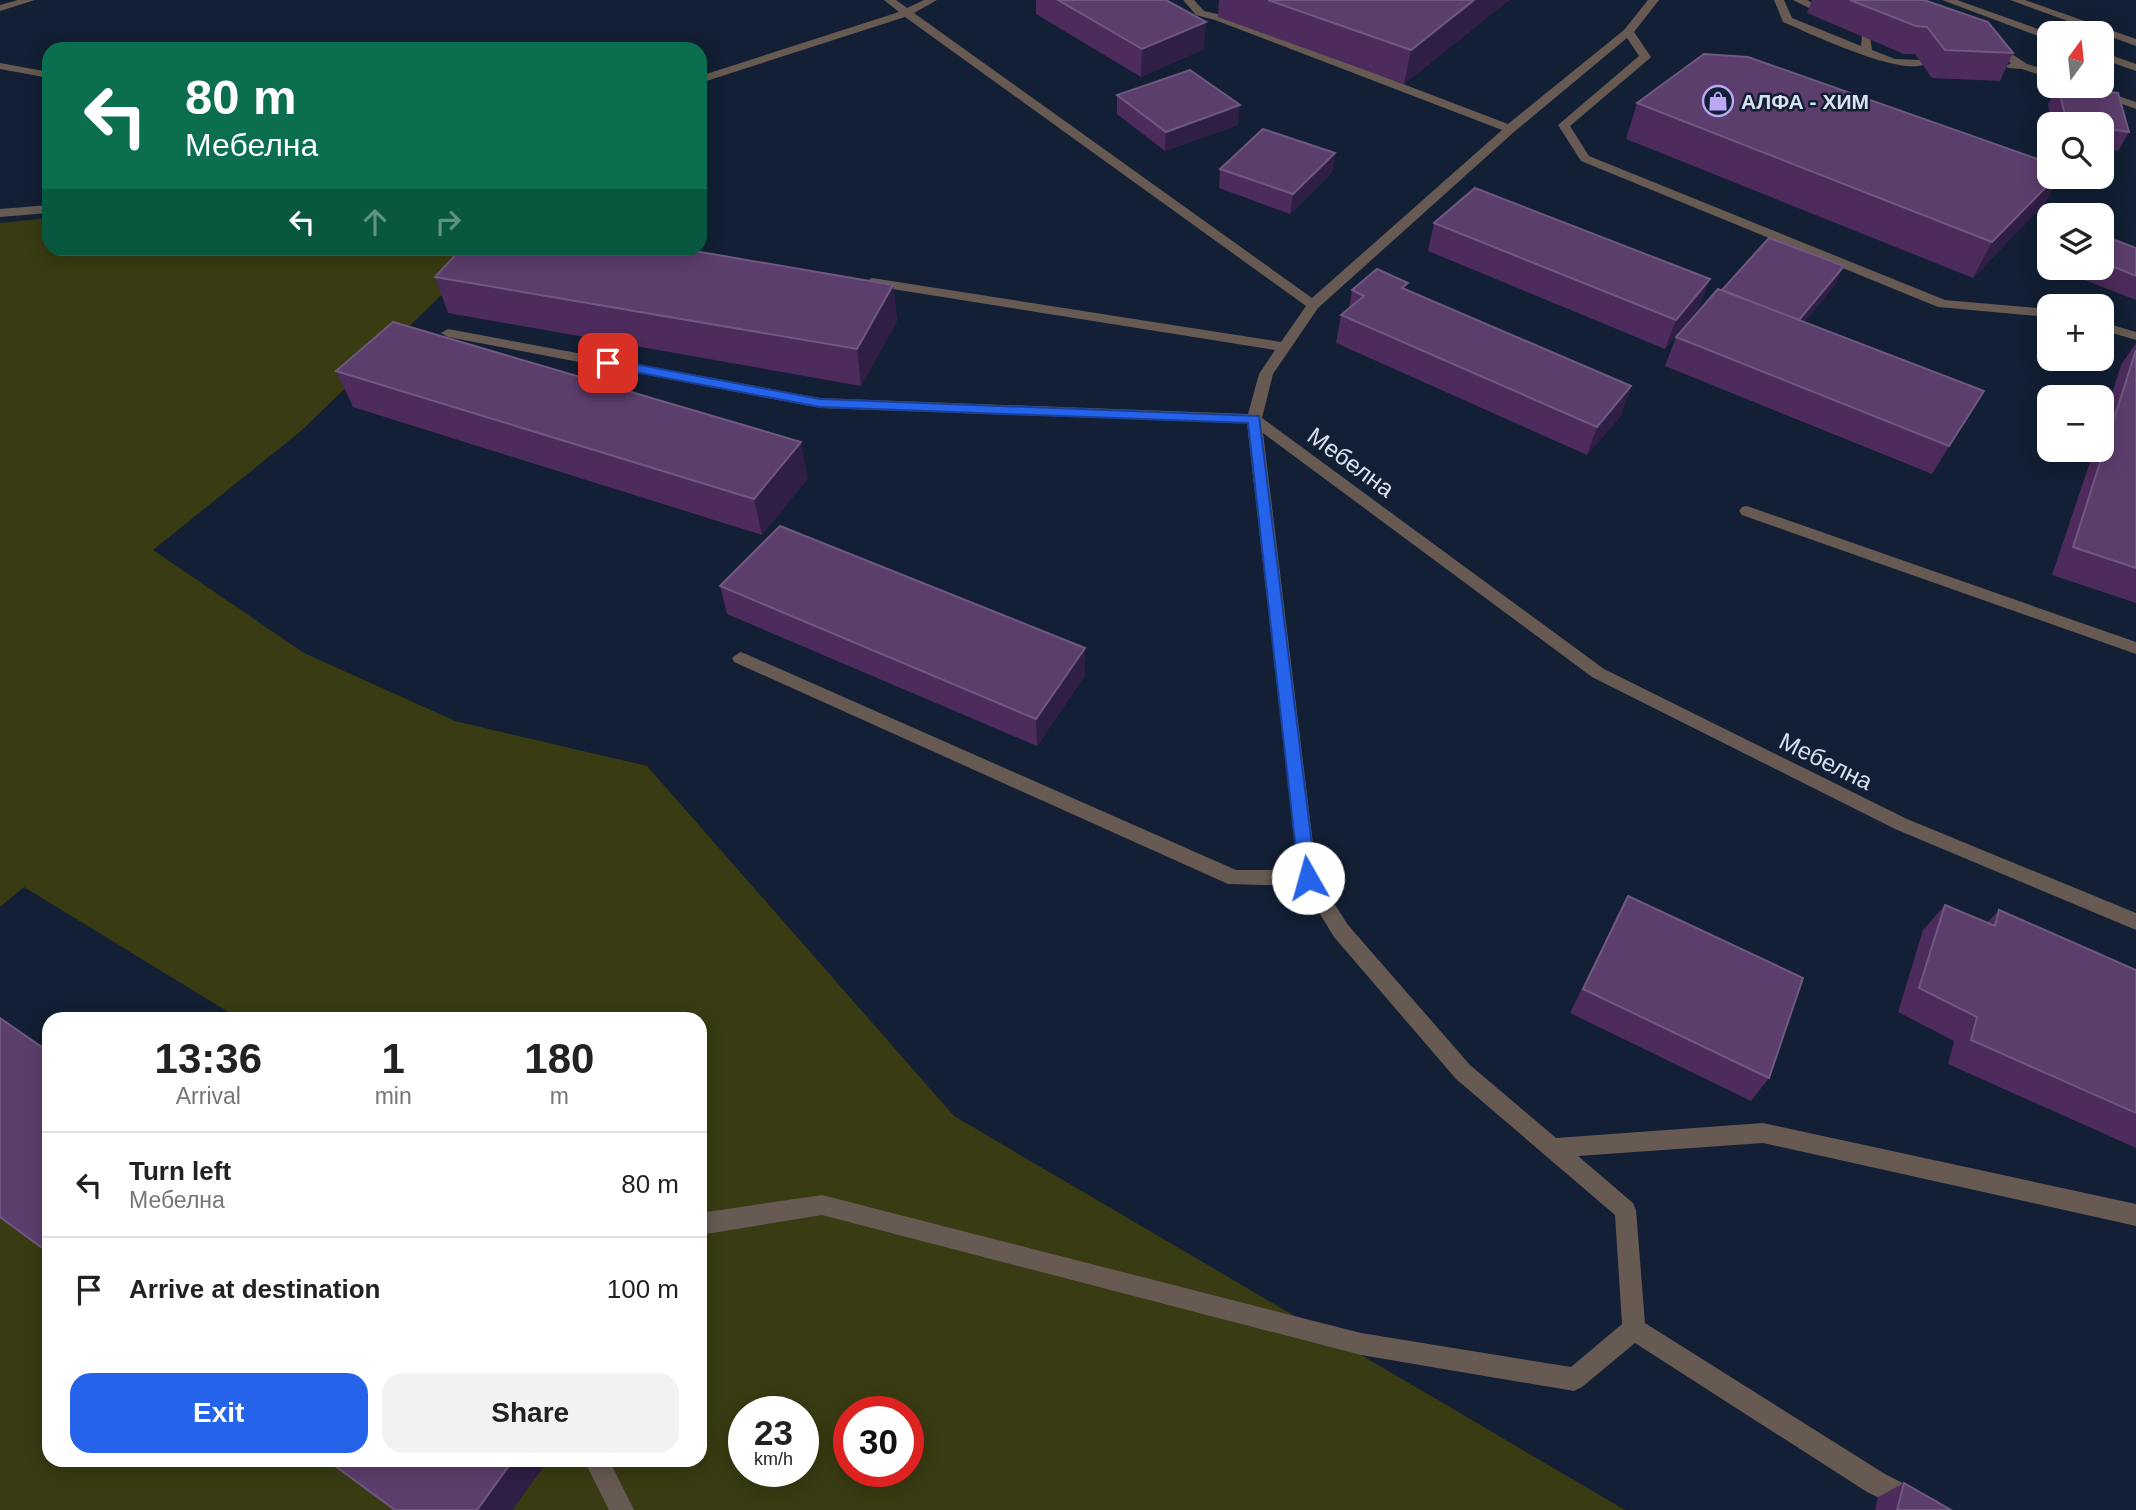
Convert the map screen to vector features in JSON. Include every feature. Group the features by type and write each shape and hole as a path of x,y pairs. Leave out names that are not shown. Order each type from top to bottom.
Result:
{"street":[{"path":"0,8 30,0"},
{"path":"889,0 1313,305"},
{"path":"707,78 906,13 932,0"},
{"path":"1188,0 1200,13 1218,17 1510,129"},
{"path":"1634,1329 1625,1210 1463,1072 1341,931 1308,878 1254,419 1266,374 1313,305 1510,129 1628,32 1654,0"},
{"path":"1779,0 1787,20 1894,62 1921,63"},
{"path":"1798,0 1815,7"},
{"path":"1947,0 2037,33"},
{"path":"2015,0 2136,43"},
{"path":"1628,32 1645,57 1564,125 1585,158 1943,304 2037,312"},
{"path":"1866,38 1867,52"},
{"path":"1975,38 1988,43 2022,66 2037,71"},
{"path":"2114,60 2136,68"},
{"path":"1999,65 2022,66"},
{"path":"0,66 42,74"},
{"path":"2113,98 2136,106"},
{"path":"0,214 42,210"},
{"path":"858,280 1284,346"},
{"path":"2114,330 2136,336"},
{"path":"448,333 820,403 1254,419"},
{"name":"Мебелна","path":"1254,419 1598,673 1901,824 2136,922"},
{"path":"1747,511 2136,648"},
{"path":"740,658 1235,878 1308,878"},
{"path":"1553,1148 1763,1133 2136,1214"},
{"path":"707,1223 822,1205 1361,1344 1574,1379 1634,1329"},
{"path":"1634,1329 1876,1483 1929,1510"},
{"path":"600,1467 622,1510"}],"green space":[{"path":"42,219 42,256 482,256 301,431 153,550 304,653 455,721 647,766 954,1116 1625,1510 512,1510 543,1467 707,1467 707,1012 228,1012 24,887 0,907 0,223"},
{"path":"0,1214 42,1246 42,1467 340,1467 398,1510 0,1510"}],"building":[{"path":"1058,0 1166,0 1206,22 1142,49"},
{"path":"1268,0 1474,0 1411,50"},
{"path":"1850,0 1924,0 1988,22 2013,53 1945,50 1927,27 1916,26"},
{"path":"1704,54 1748,57 2037,159 2037,189 2044,189 1992,242 1637,103"},
{"path":"1190,70 1240,105 1166,132 1117,95"},
{"path":"2114,93 2118,93 2129,132 2114,130 2114,112 2064,112 2061,98 2114,98"},
{"path":"1263,129 1335,153 1293,194 1220,169"},
{"path":"1475,188 1710,279 1676,320 1434,223"},
{"path":"1769,238 1844,266 1799,320 1722,290"},
{"path":"2114,240 2136,248 2136,276 2114,267"},
{"path":"707,253 893,285 857,349 435,277 455,256 707,256"},
{"path":"1377,269 1408,283 1402,288 1631,386 1597,427 1341,315 1364,296 1352,290"},
{"path":"1718,289 1984,391 1949,446 1676,337"},
{"path":"393,322 801,442 754,499 336,371"},
{"path":"2136,350 2136,568 2073,547 2100,462 2114,462 2114,419"},
{"path":"780,526 1085,648 1036,719 720,586"},
{"path":"1628,896 1803,978 1769,1078 1583,989"},
{"path":"1945,905 1995,926 1999,910 2136,970 2136,1113 1971,1040 1977,1017 1919,988"},
{"path":"0,1018 42,1047 42,1248 0,1217"},
{"path":"337,1467 508,1467 477,1510 395,1510"},
{"path":"1904,1483 1951,1510 1897,1510"}],"place":[{"name":"АЛФА - ХИМ","path":"1718,101"}],"route":[{"path":"608,363 820,403 1254,419 1308,878"}]}
